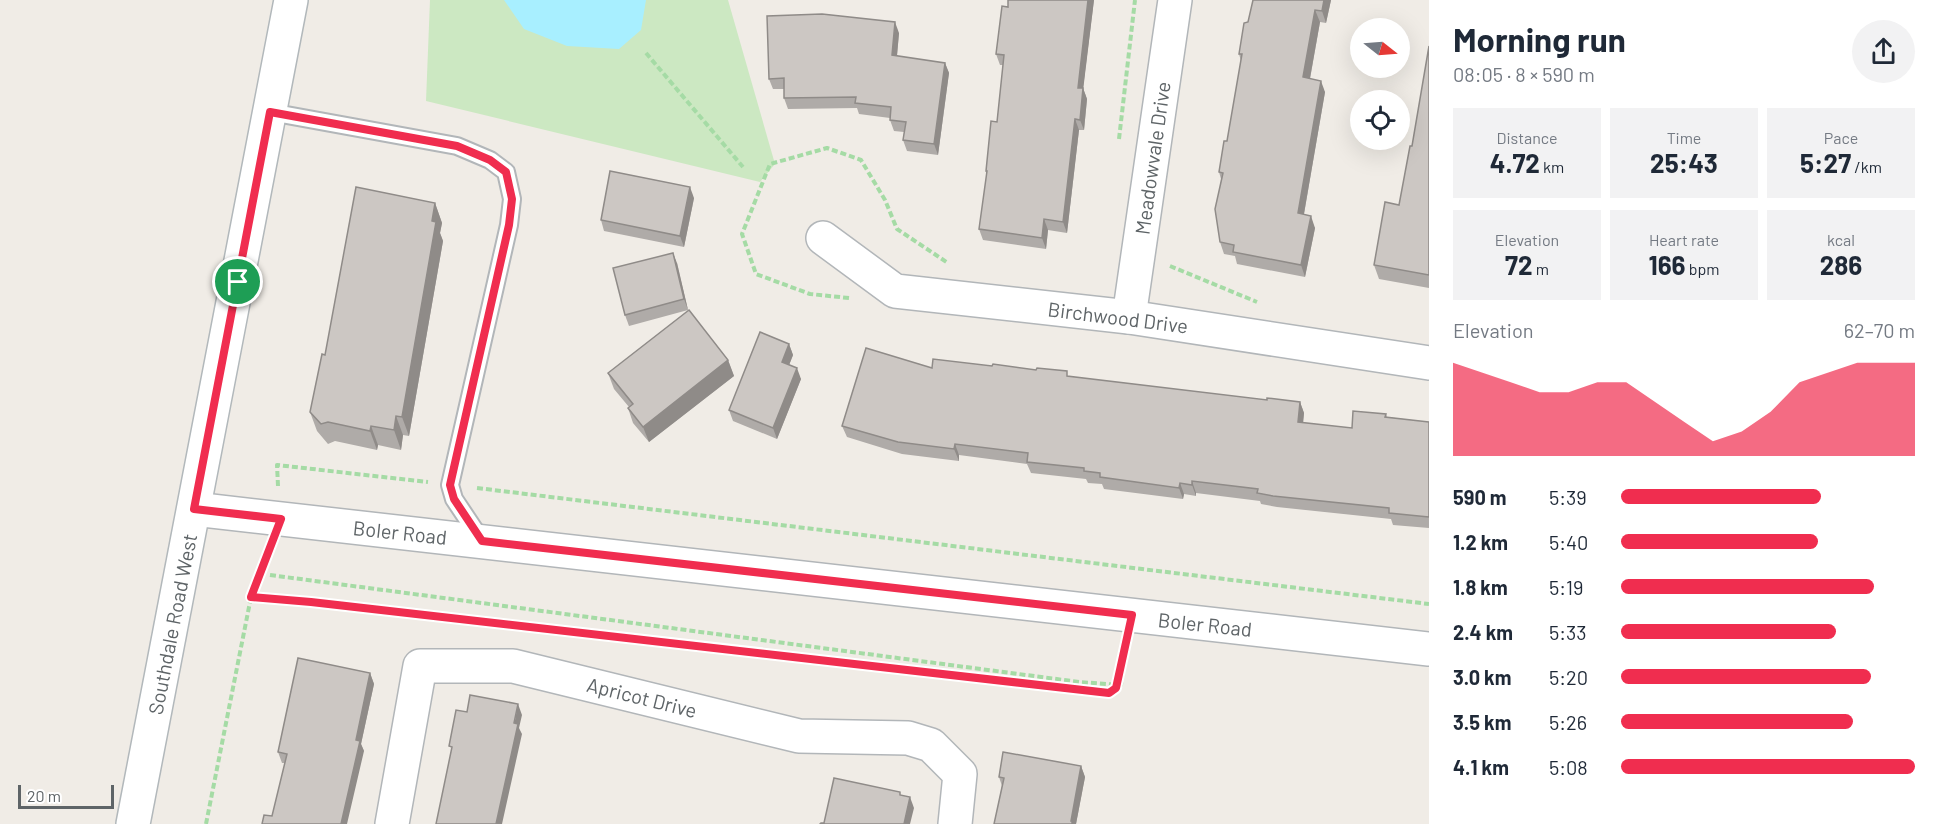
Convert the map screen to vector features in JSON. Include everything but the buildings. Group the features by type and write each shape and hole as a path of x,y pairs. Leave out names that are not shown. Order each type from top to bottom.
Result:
{"street":[{"name":"Southdale Road West","path":"133,824 291,0"},
{"name":"Meadowvale Drive","path":"1129,317 1175,0"},
{"name":"Birchwood Drive","path":"823,238 895,291 1129,317 1429,363"},
{"name":"Boler Road","path":"194,509 482,541 1130,623 1429,649"},
{"name":"Apricot Drive","path":"392,824 420,666 513,666 799,736 908,738 931,746 960,774 955,824"}],"lane":[{"path":"270,112 457,146 490,160 506,172 512,199 509,225 450,485 454,499 482,541"}],"path":[{"path":"646,53 743,167"},
{"path":"1169,266 1257,302"},
{"path":"206,824 251,597 281,519 277,465 1429,604"},
{"path":"270,575 1079,682 1121,685 1130,623"},
{"path":"251,597 1109,693 1116,688 1130,623"}],"green space":[{"path":"430,0 728,0 775,164 760,182 426,101"}],"water":[{"path":"504,0 646,0 641,30 619,49 567,46 524,29"}],"route":[{"path":"270,112 457,146 490,160 506,172 512,199 509,225 450,485 454,499 482,541 1132,615 1116,688 1109,693 251,597 281,519 194,509 238,282 270,112"}]}
